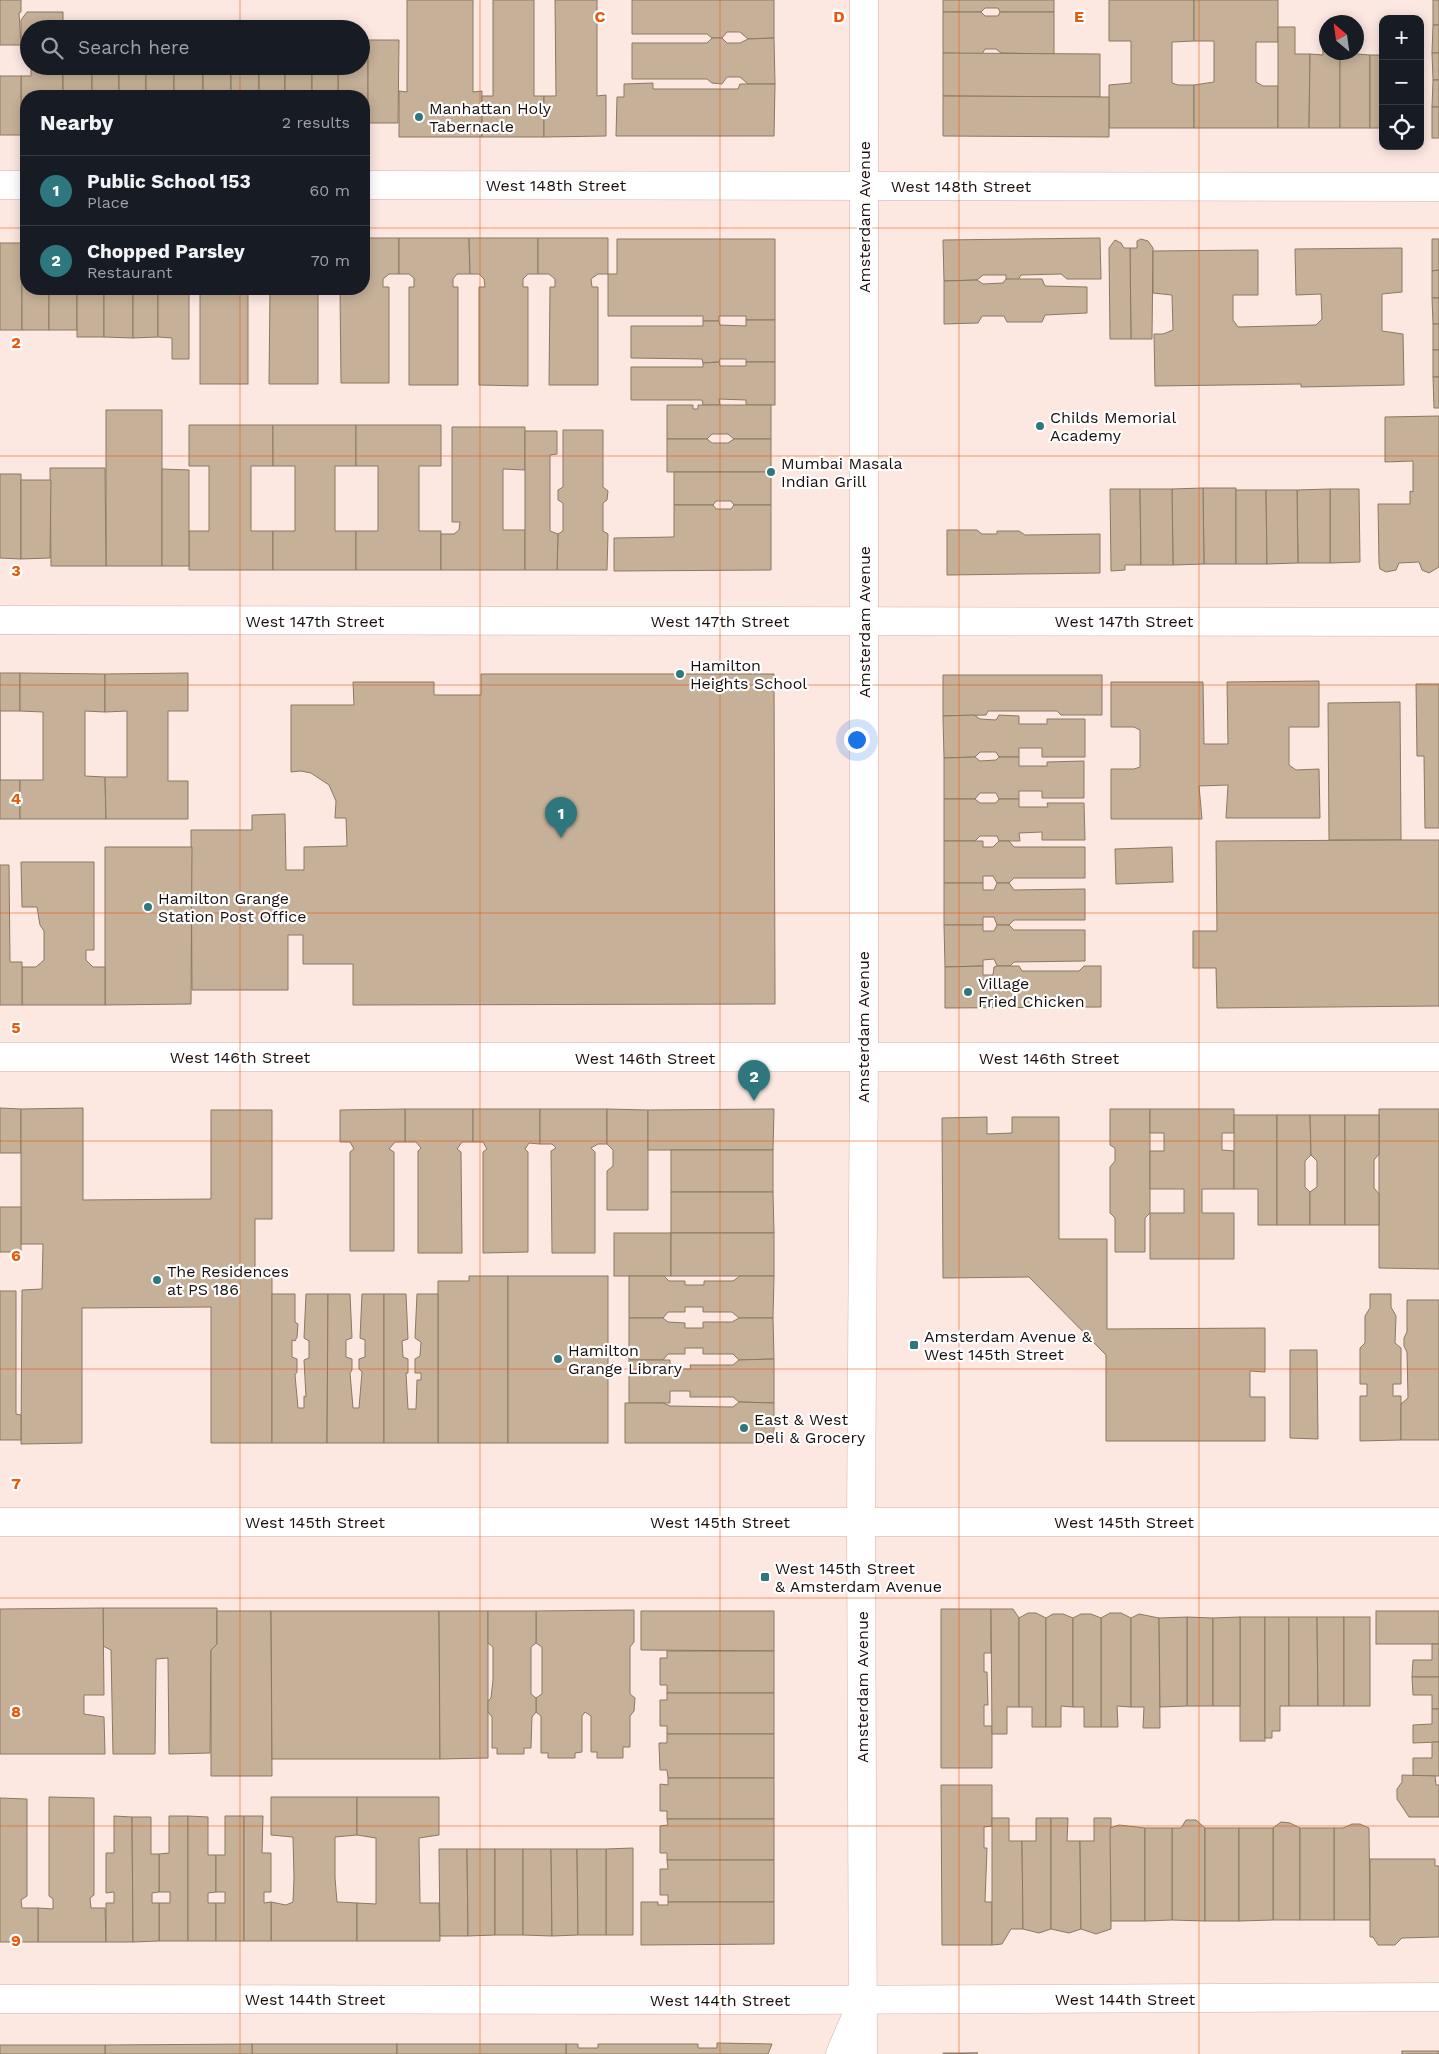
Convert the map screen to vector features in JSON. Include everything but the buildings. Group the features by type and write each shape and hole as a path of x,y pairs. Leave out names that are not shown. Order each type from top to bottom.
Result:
{"street":[{"name":"Amsterdam Avenue","path":"863,2054 861,1522 864,1058 864,0"},
{"path":"0,185 20,185"},
{"name":"West 148th Street","path":"370,185 1439,187"},
{"name":"West 147th Street","path":"0,620 1439,622"},
{"name":"West 146th Street","path":"0,1057 1439,1057"},
{"name":"West 145th Street","path":"0,1522 1439,1522"},
{"name":"West 144th Street","path":"0,1999 863,2000 1439,1997"},
{"path":"840,2054 863,2000"}],"place":[{"name":"Manhattan Holy Tabernacle","path":"419,117"},
{"name":"Childs Memorial Academy","path":"1040,426"},
{"name":"Mumbai Masala Indian Grill","path":"771,472"},
{"name":"Hamilton Heights School","path":"680,674"},
{"name":"Public School 153","path":"561,838"},
{"name":"Hamilton Grange Station Post Office","path":"148,907"},
{"name":"Village Fried Chicken","path":"968,992"},
{"name":"Chopped Parsley","path":"754,1101"},
{"name":"The Residences at PS 186","path":"157,1280"},
{"name":"Amsterdam Avenue & West 145th Street","path":"914,1345"},
{"name":"Hamilton Grange Library","path":"558,1359"},
{"name":"East & West Deli & Grocery","path":"744,1428"},
{"name":"West 145th Street & Amsterdam Avenue","path":"765,1577"}]}
